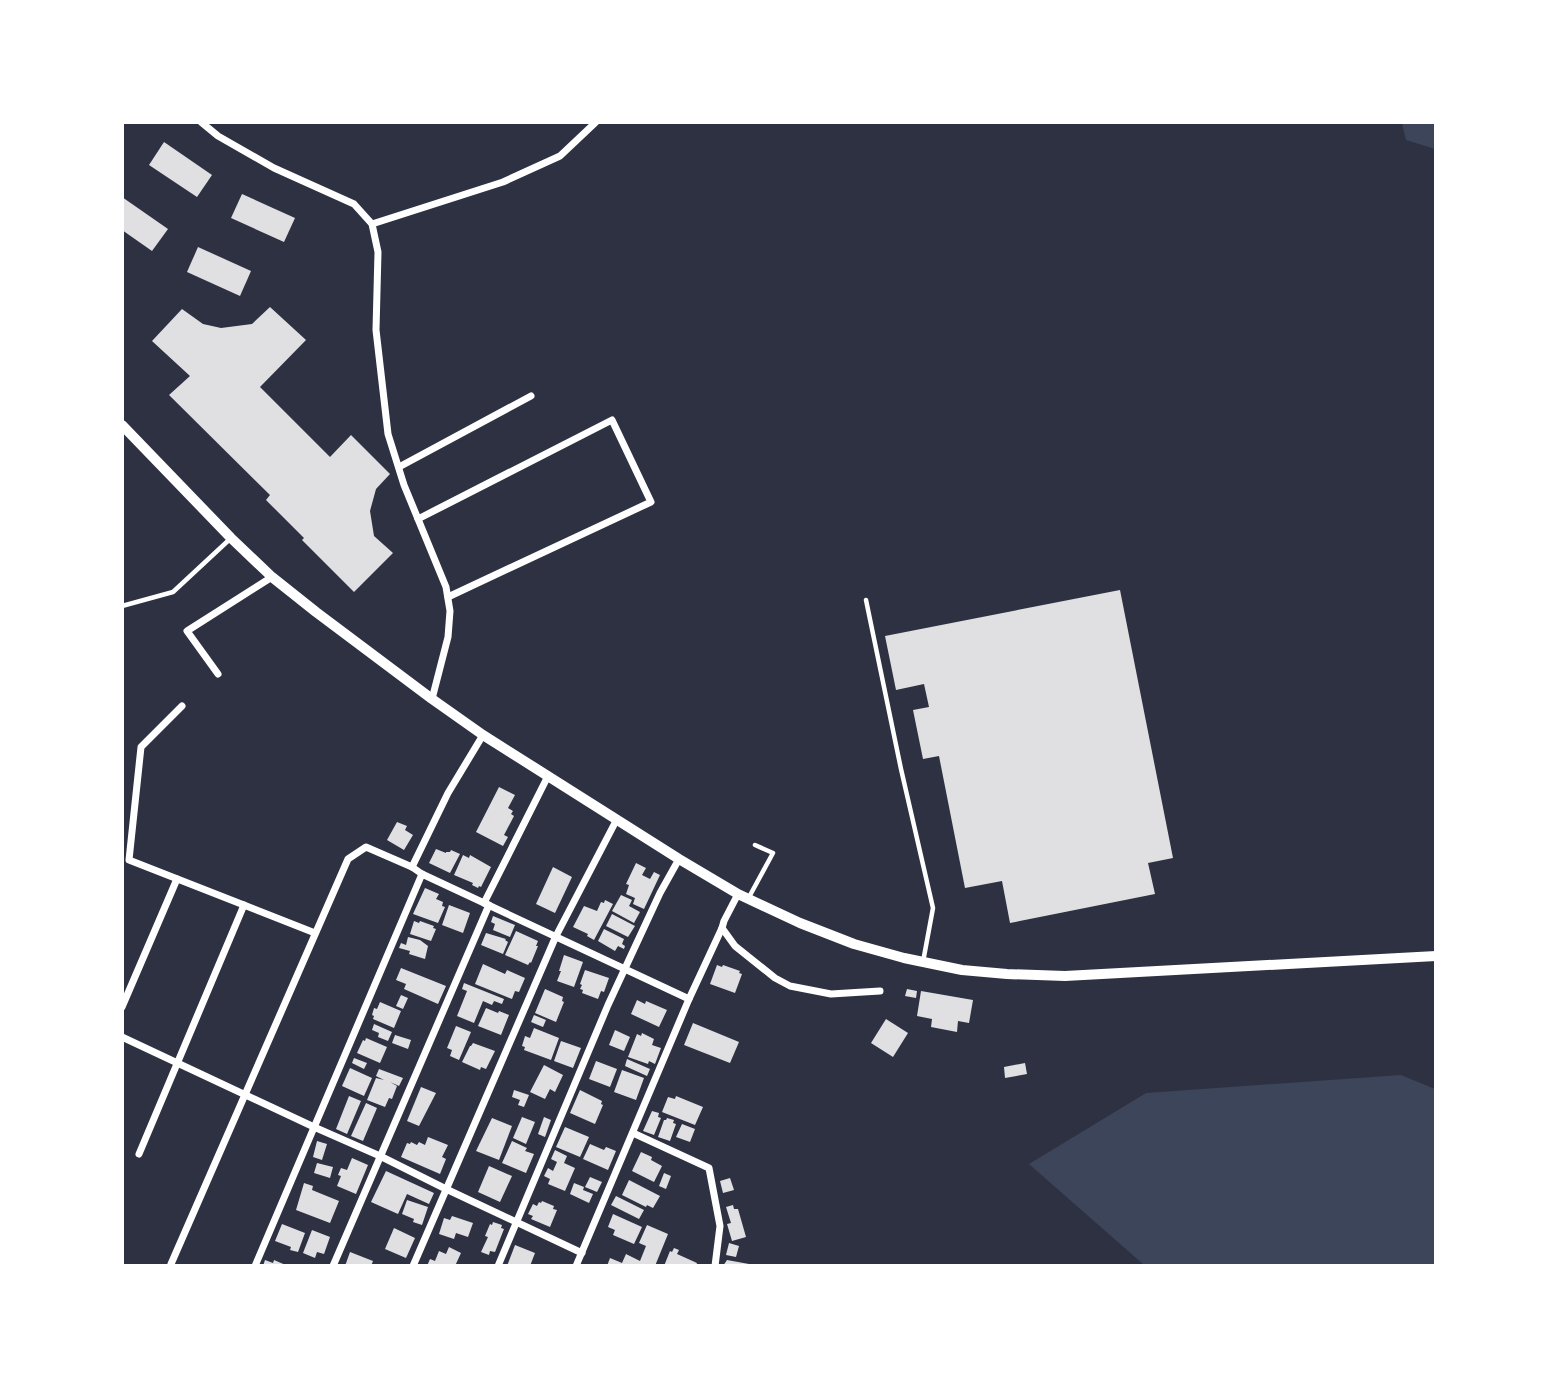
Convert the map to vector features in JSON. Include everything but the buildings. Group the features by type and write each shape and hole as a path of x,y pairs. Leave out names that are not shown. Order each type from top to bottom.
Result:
{"street":[{"path":"201,122 218,136 274,168 354,204 372,224 378,252 376,330 388,434 398,467 446,587 450,611 448,637 432,699"},
{"path":"372,224 503,182 560,156 596,122"},
{"path":"398,467 531,396"},
{"path":"418,519 612,420 651,502 448,597"},
{"path":"122,425 272,577 432,699 483,735 679,859 743,897 800,923 854,944 923,962 961,970 1007,974 1065,976 1436,956"},
{"path":"218,674 187,631 272,577"},
{"path":"181,706 141,747 129,860 315,933"},
{"path":"412,867 448,793 483,735"},
{"path":"333,1265 486,904 548,776"},
{"path":"413,1265 556,936 617,819"},
{"path":"171,1264 348,859 366,847 689,999"},
{"path":"498,1265 625,969 679,859"},
{"path":"255,1265 422,874"},
{"path":"122,1007 177,879"},
{"path":"576,1265 724,921 743,897"},
{"path":"139,1154 244,905"},
{"path":"722,928 735,946 775,978 790,986 831,994 880,991"},
{"path":"122,1037 582,1253"},
{"path":"633,1133 709,1168 720,1226 715,1265"}],"lane":[{"path":"122,606 173,592 231,538"},
{"path":"866,600 933,908 923,962"},
{"path":"743,897 773,853 755,845"}],"shaded area":[{"path":"1402,123 1435,123 1435,149 1406,140"},
{"path":"1401,1075 1435,1089 1435,1265 1144,1265 1029,1164 1146,1093"}]}
